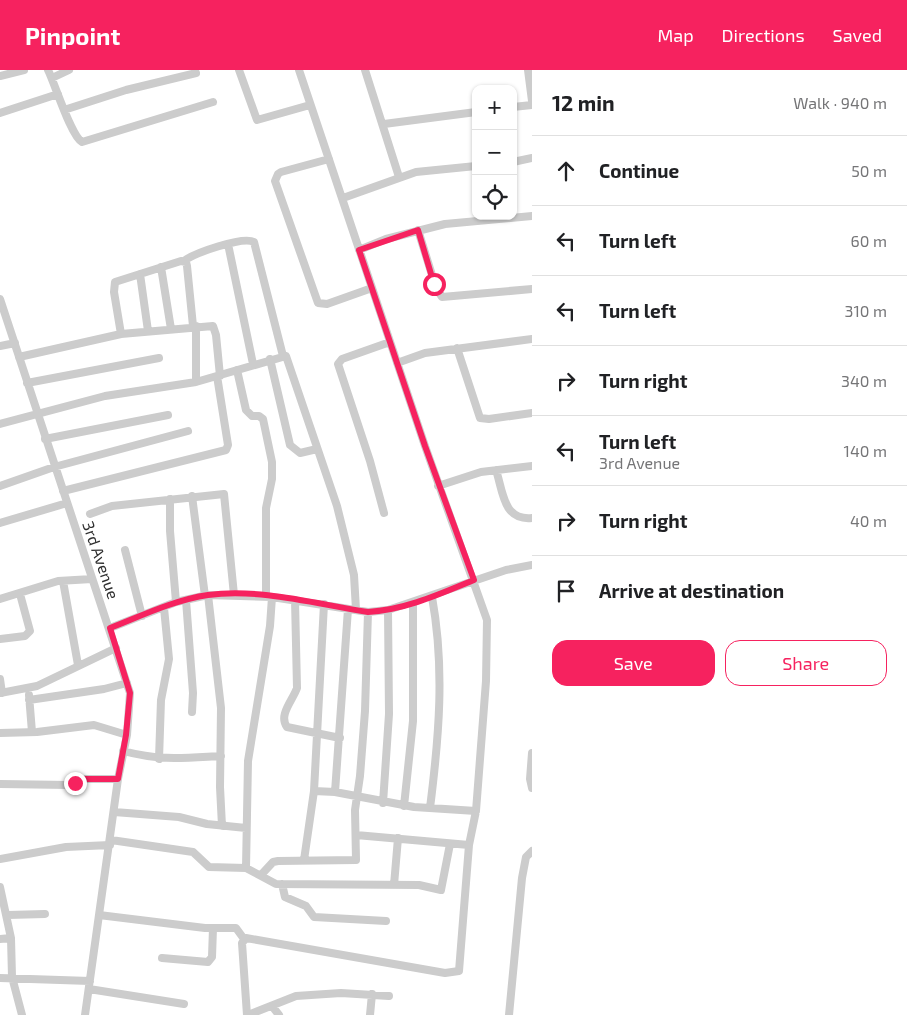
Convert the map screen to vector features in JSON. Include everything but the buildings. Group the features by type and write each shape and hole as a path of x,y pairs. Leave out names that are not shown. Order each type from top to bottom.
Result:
{"street":[{"path":"0,76 24,70"},
{"path":"48,70 78,140 82,142 213,102"},
{"path":"52,78 69,70"},
{"path":"239,70 257,120 310,105"},
{"path":"244,939 256,939 445,974 459,971 469,845 476,811 486,681 487,620 474,580 438,486 299,70"},
{"path":"365,70 384,124 399,178"},
{"path":"517,106 532,103 528,70"},
{"path":"64,110 126,90 196,73"},
{"path":"0,113 58,94"},
{"path":"384,124 472,113"},
{"path":"517,161 532,158"},
{"path":"329,159 281,172 275,181 318,303 327,304 372,288"},
{"path":"343,198 416,172 472,166"},
{"path":"359,250 418,230 465,221 532,216"},
{"path":"418,230 436,288 442,297 532,288"},
{"path":"121,334 114,284 121,278 184,261 228,244 251,240 256,244 283,356"},
{"path":"228,244 253,364"},
{"path":"184,261 188,275 194,326 196,382"},
{"path":"161,268 171,329"},
{"path":"140,274 148,331"},
{"name":"3rd Avenue","path":"0,299 45,439 128,683 129,713 85,1015"},
{"path":"0,328 9,325"},
{"path":"19,357 121,334 194,326 214,327 218,376 228,445 226,450 63,492"},
{"path":"397,363 425,353 532,339"},
{"path":"384,513 370,461 338,364 342,358 390,342"},
{"path":"0,346 14,343"},
{"path":"457,348 480,418 532,414"},
{"path":"0,424 105,396 196,382 270,359 287,357 337,506 353,567 352,609 335,792"},
{"path":"27,383 159,358"},
{"path":"270,359 290,445 300,453 317,449"},
{"path":"237,370 246,410 252,416 259,416 263,419 272,462 272,479 266,508 270,626 248,761 246,868"},
{"path":"45,439 168,415"},
{"path":"0,486 54,466 188,431"},
{"path":"438,486 480,472 532,466"},
{"path":"496,470 506,503 512,514 516,517 532,518"},
{"path":"90,514 112,506 192,496 220,494 225,496 234,595"},
{"path":"192,496 221,708 220,787 222,826"},
{"path":"170,499 170,531 176,602"},
{"path":"0,523 67,502"},
{"path":"125,550 142,616"},
{"path":"110,628 176,602 207,596 269,596 368,612 388,610 413,603 474,580 521,566 532,565"},
{"path":"0,599 63,581 92,579"},
{"path":"63,581 78,665"},
{"path":"0,639 25,636 30,631 20,594"},
{"path":"430,808 440,696 440,654 432,596"},
{"path":"186,600 193,693 192,712"},
{"path":"295,600 297,688 294,699 284,715 284,721 287,727 340,738"},
{"path":"404,806 412,721 413,603"},
{"path":"304,860 314,791 324,604"},
{"path":"159,759 161,700 168,659 164,608"},
{"path":"383,803 389,714 388,610"},
{"path":"261,874 273,862 304,860 355,861 355,810 365,711 368,612"},
{"path":"0,679 1,693 28,688 116,648"},
{"path":"29,700 104,689 128,683"},
{"path":"28,688 32,732"},
{"path":"0,733 32,732 94,725 126,735"},
{"path":"124,751 159,759 180,760 221,756"},
{"path":"532,753 530,774 532,788"},
{"path":"0,784 69,785 80,779 118,779"},
{"path":"314,791 335,792 357,798 404,806 476,811"},
{"path":"114,812 186,818 222,826 246,828"},
{"path":"356,835 469,845"},
{"path":"394,885 398,838"},
{"path":"0,859 66,847 110,843 193,852 209,867 246,868 261,874 271,882 282,884 419,885 442,890 450,844"},
{"path":"509,1015 522,878 526,857 532,851"},
{"path":"282,884 285,897 306,906 314,917 386,921"},
{"path":"0,889 8,915 11,938 12,977 22,1015"},
{"path":"8,915 45,914"},
{"path":"100,915 213,928 236,928 244,939"},
{"path":"162,958 208,962 212,957 213,928"},
{"path":"0,939 11,938"},
{"path":"244,939 242,943 242,962 248,1015 296,996 322,993 389,996"},
{"path":"0,978 12,977 89,985 184,1004"},
{"path":"370,1015 372,994"},
{"path":"272,1006 279,1015"}],"route":[{"path":"75,783 80,779 89,778 118,779 126,735 130,693 110,628 176,602 208,595 239,594 272,597 368,612 388,610 474,580 438,486 359,250 386,239 418,230 434,284"}]}
